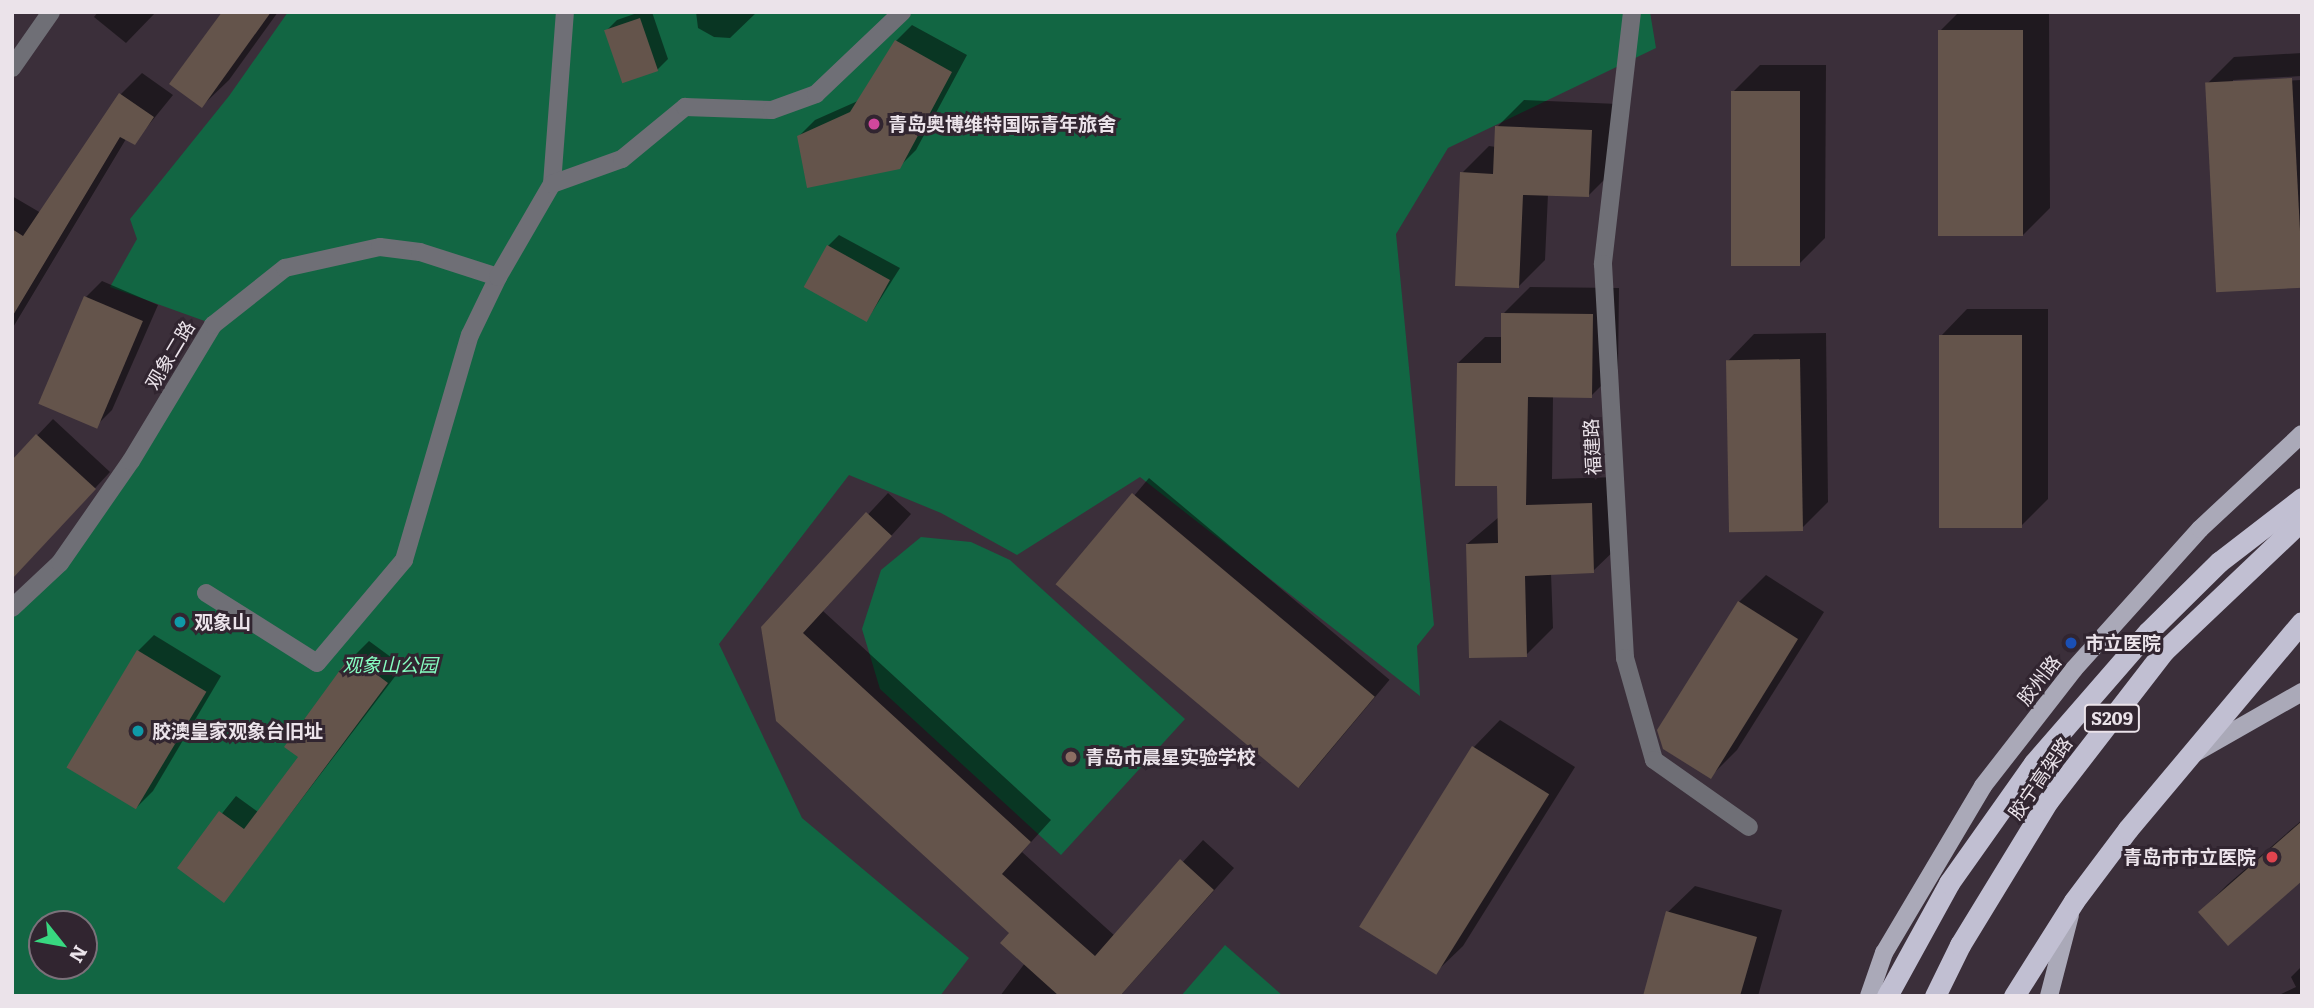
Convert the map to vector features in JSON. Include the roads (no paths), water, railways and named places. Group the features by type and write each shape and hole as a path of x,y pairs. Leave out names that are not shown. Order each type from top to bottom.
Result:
{"highway":[{"path":"1887,996 1949,883 2034,763 2157,623 2219,562 2302,498"},
{"name":"胶宁高架路","path":"1935,996 1960,946 2048,801 2164,650 2302,520"},
{"path":"2014,996 2074,901 2302,622"}],"main road":[{"name":"胶州路","path":"1868,996 1884,953 1992,775 2074,669 2200,529 2302,434"},
{"path":"2192,755 2302,692"},
{"path":"2049,996 2074,901"}],"street":[{"path":"12,68 51,12"},
{"path":"206,593 317,663 404,560 470,335 498,277 552,184 565,12"},
{"path":"552,184 622,159 685,107 772,110 816,94 902,12"},
{"name":"福建路","path":"1632,12 1602,264 1625,657 1654,760 1749,827"},
{"name":"观象二路","path":"12,608 60,564 131,461 213,325 285,268 380,247 420,252 498,277"}],"place":[{"name":"青岛奥博维特国际青年旅舍","path":"874,124"},
{"name":"观象山","path":"180,622"},
{"name":"市立医院","path":"2071,643"},
{"name":"胶澳皇家观象台旧址","path":"138,731"},
{"name":"青岛市晨星实验学校","path":"1071,757"},
{"name":"青岛市市立医院","path":"2272,857"}],"park label":[{"name":"观象山公园","path":"390,665"}]}
